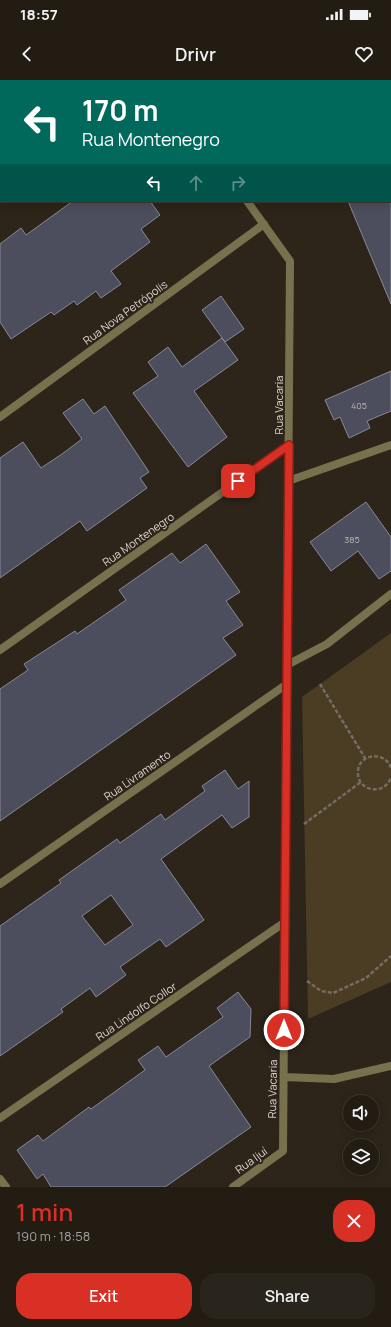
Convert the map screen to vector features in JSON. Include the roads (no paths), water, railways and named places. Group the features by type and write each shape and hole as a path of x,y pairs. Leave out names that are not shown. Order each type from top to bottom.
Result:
{"street":[{"name":"Rua Vacaria","path":"248,202 290,261 283,1151"},
{"name":"Rua Nova Petrópolis","path":"0,417 264,224"},
{"name":"Rua Montenegro","path":"0,650 289,445"},
{"path":"288,482 391,445"},
{"path":"287,665 327,644 391,594"},
{"name":"Rua Livramento","path":"0,884 287,684"},
{"name":"Rua Lindolfo Collor","path":"0,1118 285,922"},
{"path":"284,1077 334,1079 391,1066"},
{"name":"Rua Ijuí","path":"232,1187 283,1151"},
{"path":"0,1179 6,1187"}]}
